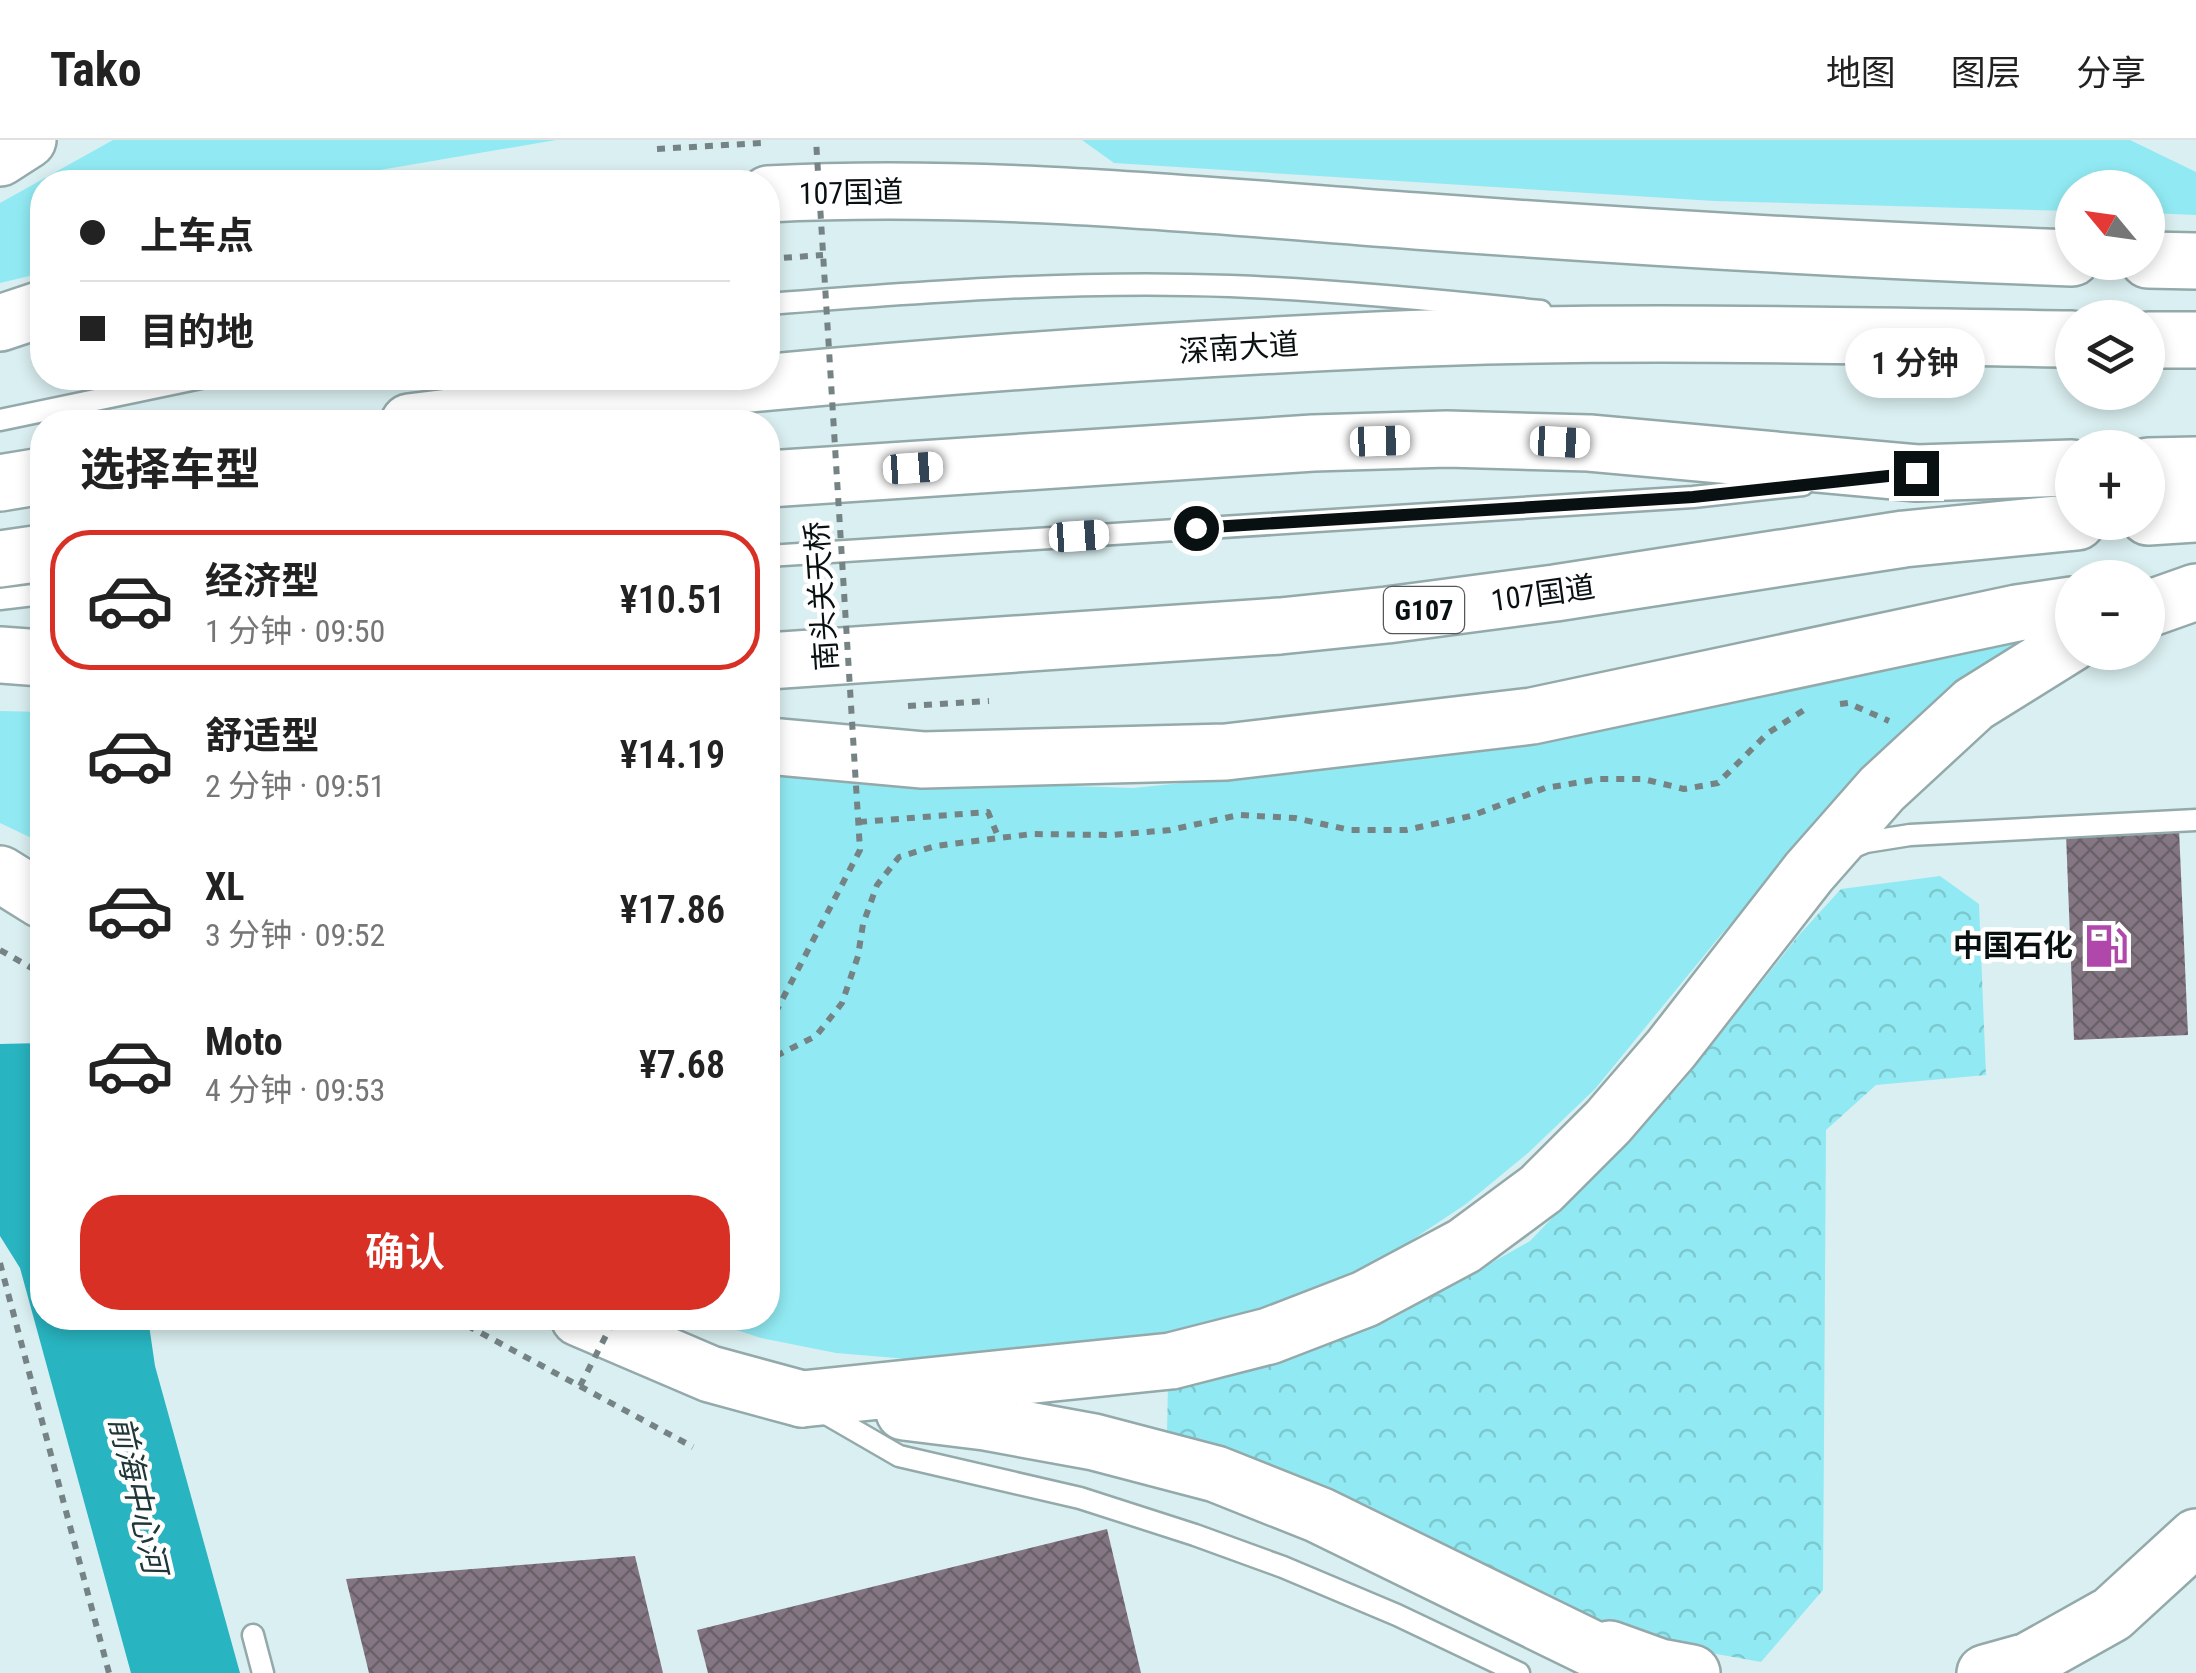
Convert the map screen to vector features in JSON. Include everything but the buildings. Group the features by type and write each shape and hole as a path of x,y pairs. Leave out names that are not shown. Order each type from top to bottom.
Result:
{"main road":[{"path":"0,158 28,140"},
{"name":"107国道","path":"780,170 846,190 1007,194 1644,238 2055,257"},
{"path":"2165,260 2196,260"},
{"path":"0,323 30,314"},
{"name":"深南大道","path":"780,379 1380,340 1802,334 2055,339"},
{"path":"2165,340 2196,340"},
{"name":"深南大道","path":"509,410 675,390"},
{"path":"780,478 1274,445 1447,439 1588,443 1916,473 2055,469"},
{"path":"2165,466 2196,465"},
{"path":"0,482 30,478"},
{"path":"2165,515 2196,514"},
{"name":"107国道","path":"780,660 1280,626 1387,615 1904,539 2055,524"},
{"path":"0,560 30,555"},
{"path":"2165,594 2196,591"},
{"path":"2165,603 2196,591"},
{"path":"780,747 923,760 1226,752 1532,716 2055,607"},
{"path":"802,1399 1171,1361 1268,1336 1381,1290 1464,1246 1541,1189 1608,1122 1671,1049 1808,872 1882,789 1974,704 2055,654"},
{"path":"0,655 30,657"},
{"path":"0,874 30,893"},
{"path":"607,1330 710,1374 802,1399 985,1422 1094,1442 1216,1474 1319,1515 1642,1673"},
{"path":"1984,1673 2028,1661 2112,1614 2196,1537"},
{"path":"1551,1627 1660,1666 1692,1673"}],"lane":[{"path":"780,303 1080,286 1228,286 1386,294 1802,334"},
{"path":"48,410 144,390"},
{"path":"0,420 30,414"},
{"path":"780,555 1693,497 1916,473"},
{"path":"0,599 30,595"},
{"path":"1808,872 1840,853 1887,837 2196,820"},
{"path":"802,1399 899,1456 1080,1498 1195,1534 1397,1615 1519,1673"},
{"path":"253,1635 264,1673"}],"path":[{"name":"南头关天桥","path":"780,1005 860,850 816,140"},
{"path":"657,148 772,168"},
{"path":"780,258 823,255"},
{"path":"891,707 989,702"},
{"path":"1834,705 1848,703 1882,716 1928,744"},
{"path":"780,1054 816,1036 842,1003 877,885 900,857 935,846 1170,830 1240,816 1295,818 1350,830 1406,830 1471,816 1545,788 1600,779 1643,779 1684,788 1718,783 1768,732 1808,707"},
{"path":"859,822 988,812 999,839"},
{"path":"0,950 30,967"},
{"path":"0,1263 109,1673"},
{"path":"475,1330 693,1448"},
{"path":"580,1386 610,1330"}],"green space":[{"path":"113,140 556,140 380,170 59,170"},
{"path":"1082,140 2130,140 2196,172 2196,215 2165,214 2165,170 2055,170 2055,211 1714,201 1114,163"},
{"path":"30,186 30,276 0,283 0,203"},
{"path":"2029,638 1970,676 1925,712 1869,768 1720,936 1595,1089 1528,1153 1466,1204 1406,1244 1339,1281 1270,1311 1203,1330 920,1360 836,1353 737,1330 780,1330 780,776 1133,788 1508,745"},
{"path":"0,711 30,712 30,837 0,823"},
{"path":"1940,876 1979,904 1986,1075 1876,1085 1826,1130 1823,1590 1761,1662 1655,1643 1167,1433 1168,1383 1306,1351 1390,1320 1530,1241 1679,1086 1799,935 1841,889"}],"water":[{"path":"30,1043 30,1304 20,1268 0,1236 0,1044"},
{"name":"前海中心河","path":"37,1330 150,1330 155,1366 240,1673 131,1673"}],"place":[{"name":"中国石化","path":"2106,946"}],"route":[{"path":"1196,528 1693,497 1916,473"}]}
